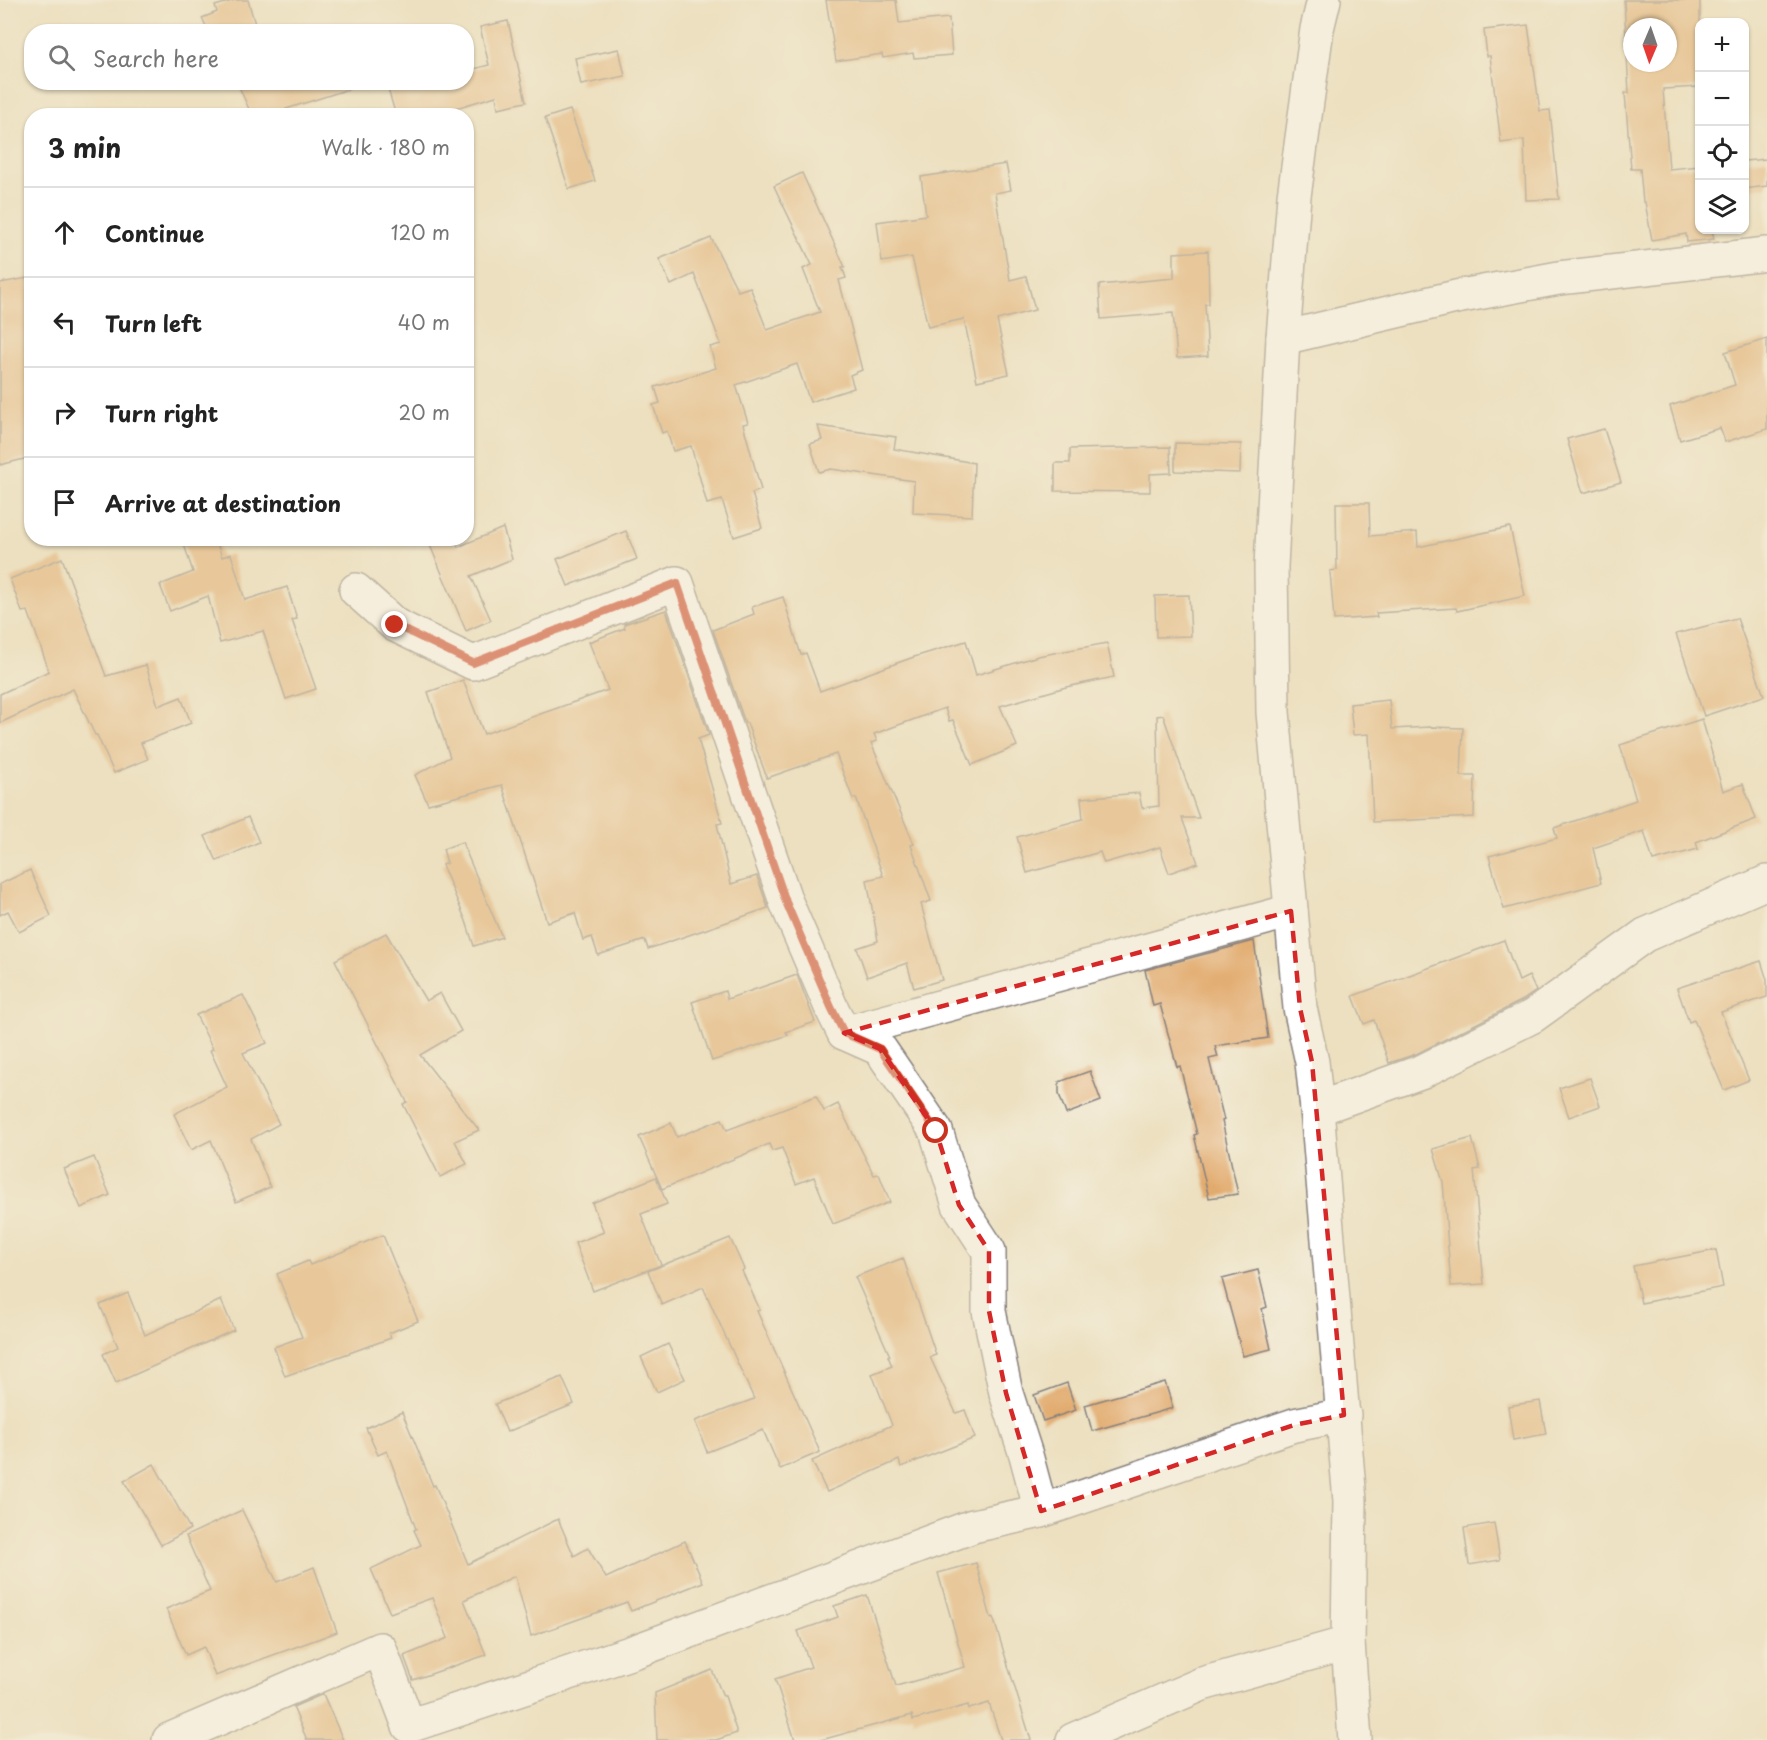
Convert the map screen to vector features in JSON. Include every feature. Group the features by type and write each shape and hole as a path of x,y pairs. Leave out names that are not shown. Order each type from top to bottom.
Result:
{"street":[{"path":"1324,0 1317,29 1294,196 1283,338 1271,566 1273,712 1300,1008 1312,1062 1317,1109 1344,1414 1350,1501 1348,1643 1355,1740"},
{"path":"1283,338 1456,297 1548,280 1767,254"},
{"path":"356,590 395,625 473,663 677,583 786,902 844,1033 880,1049 936,1131 959,1205 989,1251 989,1311 1006,1394 1041,1511"},
{"path":"1317,1109 1423,1071 1533,1016 1646,935 1767,882"},
{"path":"844,1033 1291,911"},
{"path":"169,1740 380,1649 409,1726 636,1652 973,1526 1041,1511 1294,1425 1344,1414"},
{"path":"1073,1740 1202,1684 1348,1643"}],"highlighted area":[{"path":"1291,911 1300,1008 1312,1062 1344,1415 1294,1425 1041,1511 1006,1393 989,1311 989,1251 959,1205 936,1131 880,1049 844,1033"}],"building":[{"path":"235,0 248,0 255,24 205,24 202,18 217,12 215,6"},
{"path":"826,0 896,0 899,23 949,18 952,55 914,58 913,53 883,58 882,54 836,61"},
{"path":"1624,0 1700,0 1700,18 1695,18 1695,87 1663,89 1669,169 1695,166 1695,234 1713,234 1714,239 1687,242 1686,234 1652,240 1645,202 1643,202 1640,169 1631,169 1625,93 1629,93 1628,72 1677,72 1677,18 1625,18"},
{"path":"508,21 526,102 498,108 496,96 456,108 394,108 388,90 474,90 474,69 489,65 480,27"},
{"path":"1528,25 1540,111 1550,110 1559,199 1526,200 1524,140 1501,143 1490,56 1487,56 1484,30"},
{"path":"619,49 625,76 581,85 575,58"},
{"path":"241,90 346,90 289,108 248,108"},
{"path":"570,110 595,181 569,189 545,118"},
{"path":"1767,159 1767,186 1749,188 1749,161"},
{"path":"1006,164 1011,190 995,193 1010,280 1026,276 1035,310 997,320 1009,374 977,381 964,319 928,327 912,257 882,262 877,222 926,215 921,177"},
{"path":"802,173 845,267 842,267 846,278 839,280 862,370 850,375 854,388 810,402 797,364 736,385 748,423 743,424 761,490 752,493 762,528 734,537 722,500 707,504 691,446 673,451 667,431 662,433 653,405 660,403 655,387 716,368 710,347 721,344 694,274 671,285 659,259 711,238 738,291 750,287 767,330 820,312 803,269 812,265 774,186"},
{"path":"1208,251 1209,304 1205,304 1208,356 1177,358 1173,313 1101,319 1099,285 1174,278 1174,253"},
{"path":"24,279 24,459 0,465 0,283"},
{"path":"1767,339 1767,429 1725,442 1720,428 1680,440 1670,406 1735,385 1725,352"},
{"path":"818,426 896,437 894,449 974,463 972,516 913,513 914,481 831,469 819,472 810,444 822,440"},
{"path":"1604,429 1621,482 1583,493 1567,439"},
{"path":"1175,443 1241,444 1240,473 1175,471"},
{"path":"1170,447 1171,473 1150,474 1150,492 1055,491 1055,463 1070,463 1070,449"},
{"path":"1336,503 1369,503 1370,536 1417,532 1418,547 1510,527 1525,596 1457,611 1456,608 1376,613 1377,617 1334,620 1330,571 1337,570"},
{"path":"503,528 512,559 471,576 491,620 466,631 430,546 474,546 474,540"},
{"path":"626,531 637,559 568,586 557,559"},
{"path":"185,546 218,546 222,557 231,554 245,600 287,587 297,619 292,620 316,689 286,699 263,631 220,643 208,596 170,611 160,585 193,572"},
{"path":"62,558 106,676 146,665 158,706 181,697 191,723 141,743 148,759 114,773 73,689 0,723 0,694 49,671 28,611 22,612 10,579"},
{"path":"1189,595 1191,636 1156,637 1155,596"},
{"path":"783,597 801,655 806,653 820,691 966,641 976,675 1038,656 1107,643 1114,677 1066,687 1000,706 1017,746 972,765 953,720 949,721 945,708 874,734 877,741 871,743 914,844 911,845 931,901 921,904 942,980 914,988 907,963 867,977 857,948 878,941 867,880 883,876 856,798 853,799 836,754 767,778 747,723 745,723 713,630 754,614 752,607"},
{"path":"666,610 709,735 698,739 722,823 717,824 731,884 757,876 768,908 648,949 645,940 598,955 592,937 583,940 575,913 547,922 502,785 428,804 415,775 450,757 428,692 463,680 484,734 608,690 589,642 625,628 624,624"},
{"path":"1737,618 1764,696 1704,716 1676,634"},
{"path":"1389,700 1392,729 1463,728 1461,776 1475,776 1474,817 1373,822 1369,734 1353,735 1350,704"},
{"path":"1163,715 1199,818 1182,818 1198,863 1169,873 1160,847 1104,863 1100,852 1027,873 1017,837 1083,819 1081,798 1139,793 1142,808 1159,806 1157,716"},
{"path":"1702,719 1723,791 1743,784 1756,819 1696,842 1698,849 1653,861 1644,831 1593,848 1601,883 1504,909 1489,856 1557,838 1554,828 1636,800 1620,745"},
{"path":"248,817 259,842 217,861 205,836"},
{"path":"462,842 502,937 474,946 442,865 447,863 443,849"},
{"path":"30,870 51,916 19,932 8,911 0,915 0,884"},
{"path":"386,933 426,1001 440,993 461,1031 420,1055 479,1130 455,1141 467,1164 440,1177 403,1104 407,1102 335,960"},
{"path":"1504,940 1519,981 1529,976 1536,991 1523,1000 1416,1054 1389,1063 1374,1020 1364,1024 1353,996"},
{"path":"1254,941 1268,1038 1215,1046 1218,1057 1209,1059 1224,1120 1222,1121 1238,1194 1209,1198 1194,1135 1197,1134 1180,1066 1177,1067 1160,1004 1153,1006 1145,970"},
{"path":"1761,961 1767,980 1767,997 1721,1012 1749,1080 1724,1090 1694,1020 1689,1022 1677,988"},
{"path":"797,975 815,1022 786,1032 788,1035 712,1061 692,1002 725,991 727,999"},
{"path":"243,995 267,1043 243,1053 279,1124 251,1139 270,1187 236,1202 211,1140 191,1150 174,1114 227,1087 210,1050 213,1049 196,1015"},
{"path":"1090,1071 1101,1101 1066,1114 1059,1094 1059,1082"},
{"path":"1590,1078 1600,1106 1569,1117 1559,1088"},
{"path":"816,1096 824,1111 838,1104 874,1175 879,1174 890,1202 833,1224 814,1177 796,1184 782,1148 772,1151 769,1144 662,1189 639,1137 671,1123 677,1137 722,1119 727,1130"},
{"path":"1472,1138 1480,1169 1474,1170 1484,1284 1451,1286 1443,1182 1433,1149"},
{"path":"94,1157 110,1195 81,1208 64,1169"},
{"path":"656,1177 667,1204 641,1214 661,1265 593,1291 575,1243 604,1232 592,1203"},
{"path":"383,1235 418,1321 389,1333 391,1338 285,1376 274,1347 302,1337 277,1274 308,1261 310,1265"},
{"path":"730,1238 760,1310 757,1311 820,1452 780,1469 763,1430 707,1452 695,1421 754,1399 703,1287 662,1305 648,1271"},
{"path":"1716,1250 1723,1287 1641,1303 1633,1266"},
{"path":"903,1258 936,1355 930,1357 956,1413 965,1410 975,1438 901,1467 899,1460 827,1492 812,1461 892,1425 872,1374 892,1366 888,1356 890,1356 855,1277"},
{"path":"1258,1270 1267,1307 1262,1309 1271,1349 1243,1356 1222,1279"},
{"path":"128,1293 145,1335 221,1300 234,1330 116,1383 103,1354 118,1347 100,1305"},
{"path":"668,1344 685,1379 657,1392 641,1357"},
{"path":"562,1377 574,1404 507,1432 495,1404"},
{"path":"1165,1382 1173,1408 1092,1431 1085,1405"},
{"path":"1067,1383 1076,1410 1043,1421 1034,1395"},
{"path":"1540,1401 1546,1434 1513,1440 1508,1406"},
{"path":"402,1412 468,1564 558,1519 574,1556 588,1548 606,1578 685,1541 703,1582 631,1611 627,1602 531,1636 515,1576 464,1600 486,1655 413,1680 404,1656 448,1638 432,1598 390,1613 371,1569 421,1545 387,1451 378,1455 366,1428"},
{"path":"154,1464 190,1529 161,1545 124,1481"},
{"path":"242,1510 277,1582 314,1567 337,1632 215,1676 204,1647 186,1655 166,1609 210,1591 186,1536"},
{"path":"1494,1523 1500,1560 1469,1565 1464,1528"},
{"path":"976,1563 991,1618 993,1617 1031,1740 1001,1740 989,1703 969,1709 968,1705 913,1720 912,1715 821,1740 795,1740 775,1679 811,1667 798,1631 838,1617 834,1606 867,1595 896,1686 965,1667 938,1573"},
{"path":"712,1670 725,1696 737,1733 716,1740 657,1740 655,1693"},
{"path":"323,1694 343,1740 307,1740 293,1707"}],"route":[{"path":"395,625 473,663 677,583 786,902 831,1007 844,1033 880,1049 936,1131"}]}
